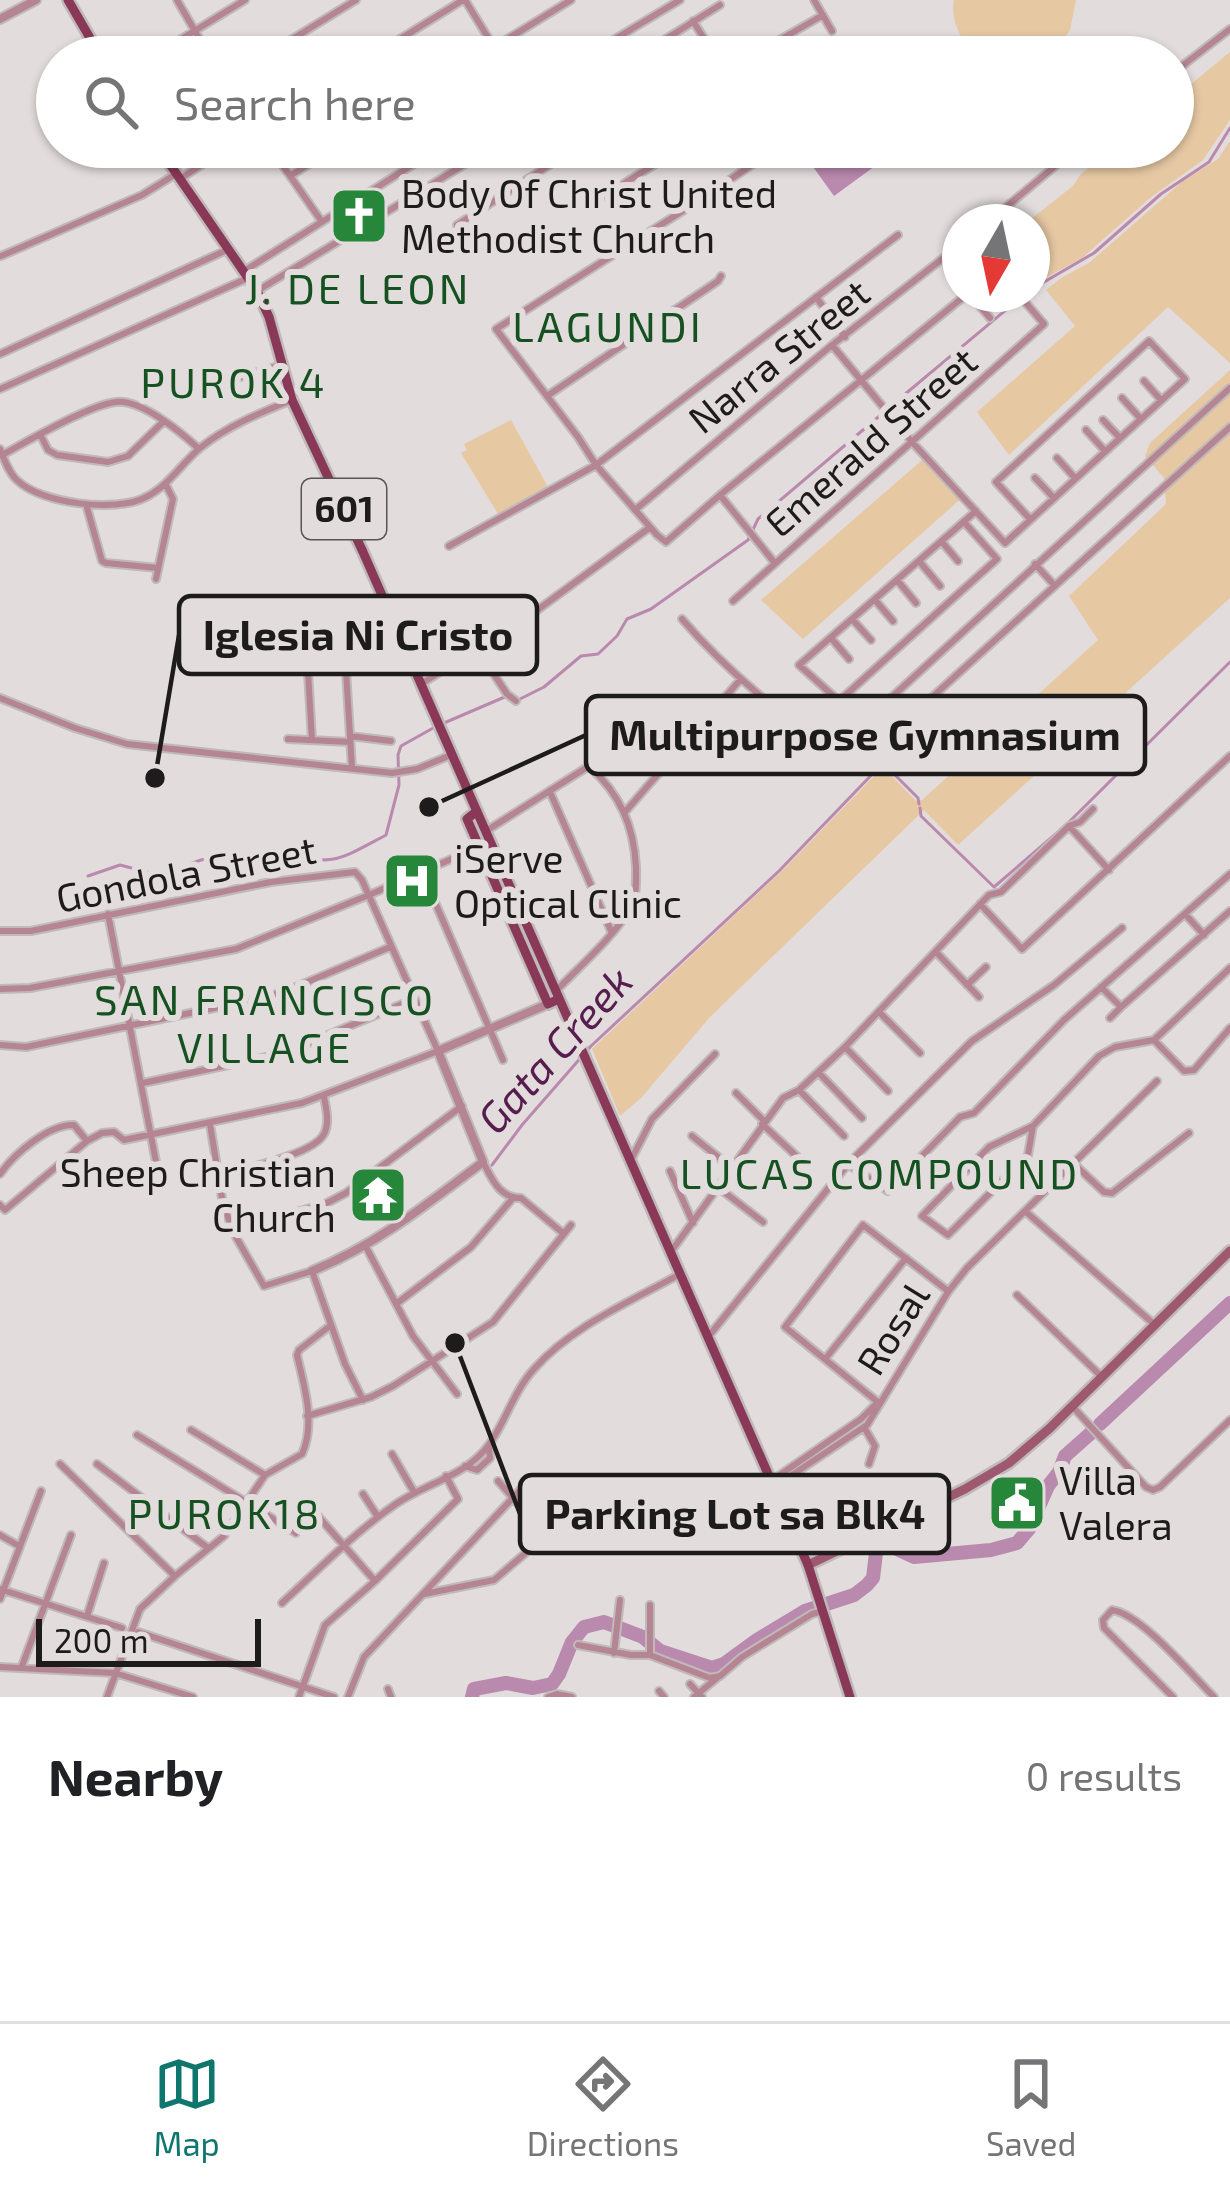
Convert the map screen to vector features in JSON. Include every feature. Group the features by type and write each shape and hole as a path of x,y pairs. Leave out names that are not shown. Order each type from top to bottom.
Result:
{"main road":[{"path":"68,0 89,36"},
{"name":"601","path":"172,168 246,274 268,317 292,400 453,754 554,998 584,1056 808,1564 850,1697"},
{"path":"477,811 467,819 514,927 554,998"},
{"path":"479,847 489,836"},
{"path":"514,927 526,922"},
{"path":"808,1564 965,1489 1009,1462 1230,1251"}],"street":[{"path":"0,20 36,0"},
{"path":"177,0 198,36"},
{"path":"187,36 245,0"},
{"path":"297,36 356,0"},
{"path":"405,36 464,0 487,36"},
{"path":"512,36 571,0"},
{"path":"620,36 680,0"},
{"path":"814,0 832,32"},
{"path":"671,36 720,4"},
{"path":"786,36 823,15"},
{"path":"693,21 703,36"},
{"path":"1194,57 1230,29"},
{"path":"1,256 142,195 192,168"},
{"path":"284,168 322,222"},
{"path":"290,176 303,168"},
{"path":"0,389 246,274 408,168"},
{"path":"256,291 458,168"},
{"path":"457,225 545,168"},
{"path":"602,197 649,168"},
{"path":"747,168 496,328 596,465 666,542 947,312"},
{"path":"1009,204 1052,168"},
{"path":"449,546 596,465 898,235"},
{"path":"0,354 229,249"},
{"name":"Narra Street","path":"634,510 942,259"},
{"path":"547,396 721,276"},
{"path":"816,297 844,337"},
{"path":"983,312 989,319"},
{"name":"Emerald Street","path":"734,601 1044,324 1034,312"},
{"path":"832,345 1005,543 1185,379 1149,340 997,482 1030,519"},
{"path":"220,383 282,365"},
{"path":"1144,381 1161,400"},
{"path":"1230,388 858,728 875,748 1230,427"},
{"path":"1123,398 1141,419"},
{"path":"199,449 145,409 119,401 1,452 16,480 28,488 86,504 128,504 166,485 199,449 252,416 292,400"},
{"path":"1103,420 1120,438"},
{"path":"40,434 48,450 57,455 108,461 128,456 163,422"},
{"path":"1086,430 1105,451"},
{"path":"1057,458 1075,478"},
{"path":"1035,478 1054,497"},
{"path":"156,578 173,499 166,485"},
{"path":"720,495 775,563"},
{"path":"86,504 102,561 158,568"},
{"path":"964,522 997,559 839,700 799,665 875,600 897,580 942,542 964,522 976,512"},
{"path":"421,684 532,614 649,528"},
{"path":"942,542 958,561"},
{"path":"919,561 940,586"},
{"path":"1035,564 1055,586"},
{"path":"897,580 916,603"},
{"path":"875,600 893,621"},
{"path":"682,619 740,680 844,761"},
{"path":"853,619 871,640"},
{"path":"305,621 313,740"},
{"path":"343,622 352,768"},
{"path":"831,638 849,659"},
{"path":"478,650 516,701"},
{"path":"626,812 740,680"},
{"path":"0,698 127,744 392,773 453,754"},
{"path":"288,739 391,741"},
{"path":"980,904 1022,949 1230,757"},
{"path":"0,1205 5,1210 102,1133 114,1132 124,1140 324,1096 438,1052 554,998 632,904 634,845 626,812 590,766 489,836"},
{"path":"550,792 611,932"},
{"path":"670,1253 783,1097 799,1090 845,1048 989,895 1001,892 1093,808"},
{"path":"1069,826 1109,870"},
{"path":"0,989 30,988 236,949 479,847"},
{"name":"Gondola Street","path":"0,931 31,932 271,882 347,872 355,872 369,896"},
{"path":"422,872 503,1060"},
{"path":"848,1164 887,1191 960,1117 974,1114 1064,1020 1230,874"},
{"path":"369,896 496,1186 512,1198 521,1198 564,1234"},
{"path":"1110,1018 1230,911"},
{"path":"108,914 157,1167"},
{"path":"1185,914 1204,935"},
{"path":"707,1339 848,1164 972,1041 1054,985 1122,928"},
{"path":"0,1045 26,1047 284,992 390,947"},
{"path":"936,952 979,997"},
{"path":"967,985 986,967"},
{"path":"1034,1126 1028,1155 948,1235 922,1216 989,1147 1034,1126 1099,1056 1115,1047 1154,1040 1230,968"},
{"path":"1101,987 1121,1007"},
{"path":"142,1083 285,1053 414,999"},
{"path":"880,1012 920,1053"},
{"path":"1154,1040 1189,1072 1229,1032"},
{"path":"845,1048 888,1091"},
{"path":"630,1161 652,1118 716,1054"},
{"path":"819,1072 862,1118"},
{"name":"Rosal","path":"864,1426 954,1283 1157,1081"},
{"path":"799,1090 844,1136"},
{"path":"736,1093 806,1165"},
{"path":"218,1177 308,1149 323,1137 328,1121 324,1096"},
{"path":"232,1230 325,1204 346,1193 462,1106"},
{"path":"210,1124 232,1230 267,1286 366,1247 483,1162"},
{"path":"0,1174 12,1157 62,1125 74,1125 87,1141"},
{"path":"1073,1163 1104,1192 1112,1193 1189,1133"},
{"path":"692,1136 733,1169"},
{"path":"670,1171 693,1223"},
{"path":"719,1187 763,1222"},
{"path":"395,1305 471,1247 512,1198"},
{"path":"1025,1211 1155,1325"},
{"path":"307,1416 393,1386 493,1322 572,1225"},
{"path":"772,1484 879,1402 785,1327 863,1225 948,1292"},
{"path":"366,1247 413,1336 457,1394"},
{"path":"825,1359 906,1258"},
{"path":"312,1271 363,1400"},
{"path":"282,1603 378,1516 479,1457 518,1390 547,1356 580,1329 680,1274"},
{"path":"1017,1295 1102,1377"},
{"path":"106,1697 136,1615 234,1524 265,1475 302,1454 307,1416 297,1354 331,1324"},
{"path":"1072,1406 1153,1490 1230,1420"},
{"path":"772,1484 864,1426 875,1446 869,1464"},
{"path":"191,1430 265,1475"},
{"path":"137,1436 296,1533"},
{"path":"392,1454 414,1492"},
{"path":"59,1464 175,1576"},
{"path":"97,1464 208,1548"},
{"path":"299,1697 322,1629 458,1499 446,1476"},
{"path":"424,1594 494,1580 542,1539 545,1534 498,1481"},
{"path":"348,1697 364,1657 523,1487"},
{"path":"41,1491 1,1592 122,1628"},
{"path":"363,1494 378,1516"},
{"path":"318,1516 375,1581"},
{"path":"22,1668 71,1534"},
{"path":"0,1535 19,1546"},
{"path":"87,1616 104,1563"},
{"path":"614,1653 620,1600"},
{"path":"650,1605 650,1655"},
{"path":"691,1684 698,1696 742,1657 822,1608"},
{"path":"1173,1697 1104,1628 1103,1620 1112,1610 1120,1610 1139,1624 1214,1697"},
{"path":"137,1632 334,1697"},
{"path":"578,1646 650,1655 710,1678 720,1676"},
{"path":"0,1667 115,1673 193,1697"},
{"path":"153,1697 158,1685"},
{"path":"548,1697 572,1697"}],"shaded area":[{"path":"954,0 1076,0 1066,36 961,36"},
{"path":"1230,52 1230,120 1194,166 1194,82"},
{"path":"1230,141 1230,363 1168,307 1009,455 977,412 1075,326 1050,295 1050,287 1089,263 1183,181 1218,159"},
{"path":"814,168 872,168 834,196"},
{"path":"1089,168 1192,168 1082,258 1050,275 1050,204"},
{"path":"1230,370 1230,598 958,845 924,810 710,1017 620,1116 592,1049 785,868 883,767 916,801 922,800 1098,640 1069,596 1166,504 1164,478 1145,456 1150,443"},
{"path":"511,420 548,487 498,514 461,453 467,450 464,444"},
{"path":"929,454 965,495 803,639 761,600"}],"waterway":[{"path":"1050,279 1094,253 1161,194 1209,162 1230,128"},
{"path":"898,400 1003,312"},
{"path":"516,701 544,687 581,656 598,654 627,619 651,609 748,540 758,519 883,413"},
{"name":"Gata Creek","path":"920,808 921,816 994,887 1065,826 1230,662"},
{"path":"444,723 507,696"},
{"path":"88,876 120,865 158,875 228,855 250,855 268,872 280,853 325,860 345,856 386,835 399,785 401,746 435,727"},
{"name":"Gata Creek","path":"492,1165 591,1046 779,871 883,763 919,804"},
{"path":"1100,1424 1230,1303"},
{"path":"472,1697 474,1689 506,1683 533,1688 552,1684 584,1627 604,1622 643,1637 660,1651 712,1668 805,1611 854,1595 873,1578 881,1546 914,1557 1017,1543 1029,1529 1065,1456 1092,1432"}],"place":[{"name":"Body Of Christ United Methodist Church","path":"359,216"},
{"name":"Iglesia Ni Cristo","path":"155,778"},
{"name":"Multipurpose Gymnasium","path":"429,807"},
{"name":"iServe Optical Clinic","path":"412,881"},
{"name":"Sheep Christian Church","path":"378,1195"},
{"name":"Parking Lot sa Blk4","path":"455,1343"},
{"name":"Villa Valera","path":"1017,1503"}],"district":[{"name":"J. DE LEON","path":"358,289"},
{"name":"LAGUNDI","path":"608,327"},
{"name":"PUROK 4","path":"234,383"},
{"name":"SAN FRANCISCO VILLAGE","path":"265,1024"},
{"name":"LUCAS COMPOUND","path":"880,1174"},
{"name":"PUROK18","path":"225,1514"}]}
